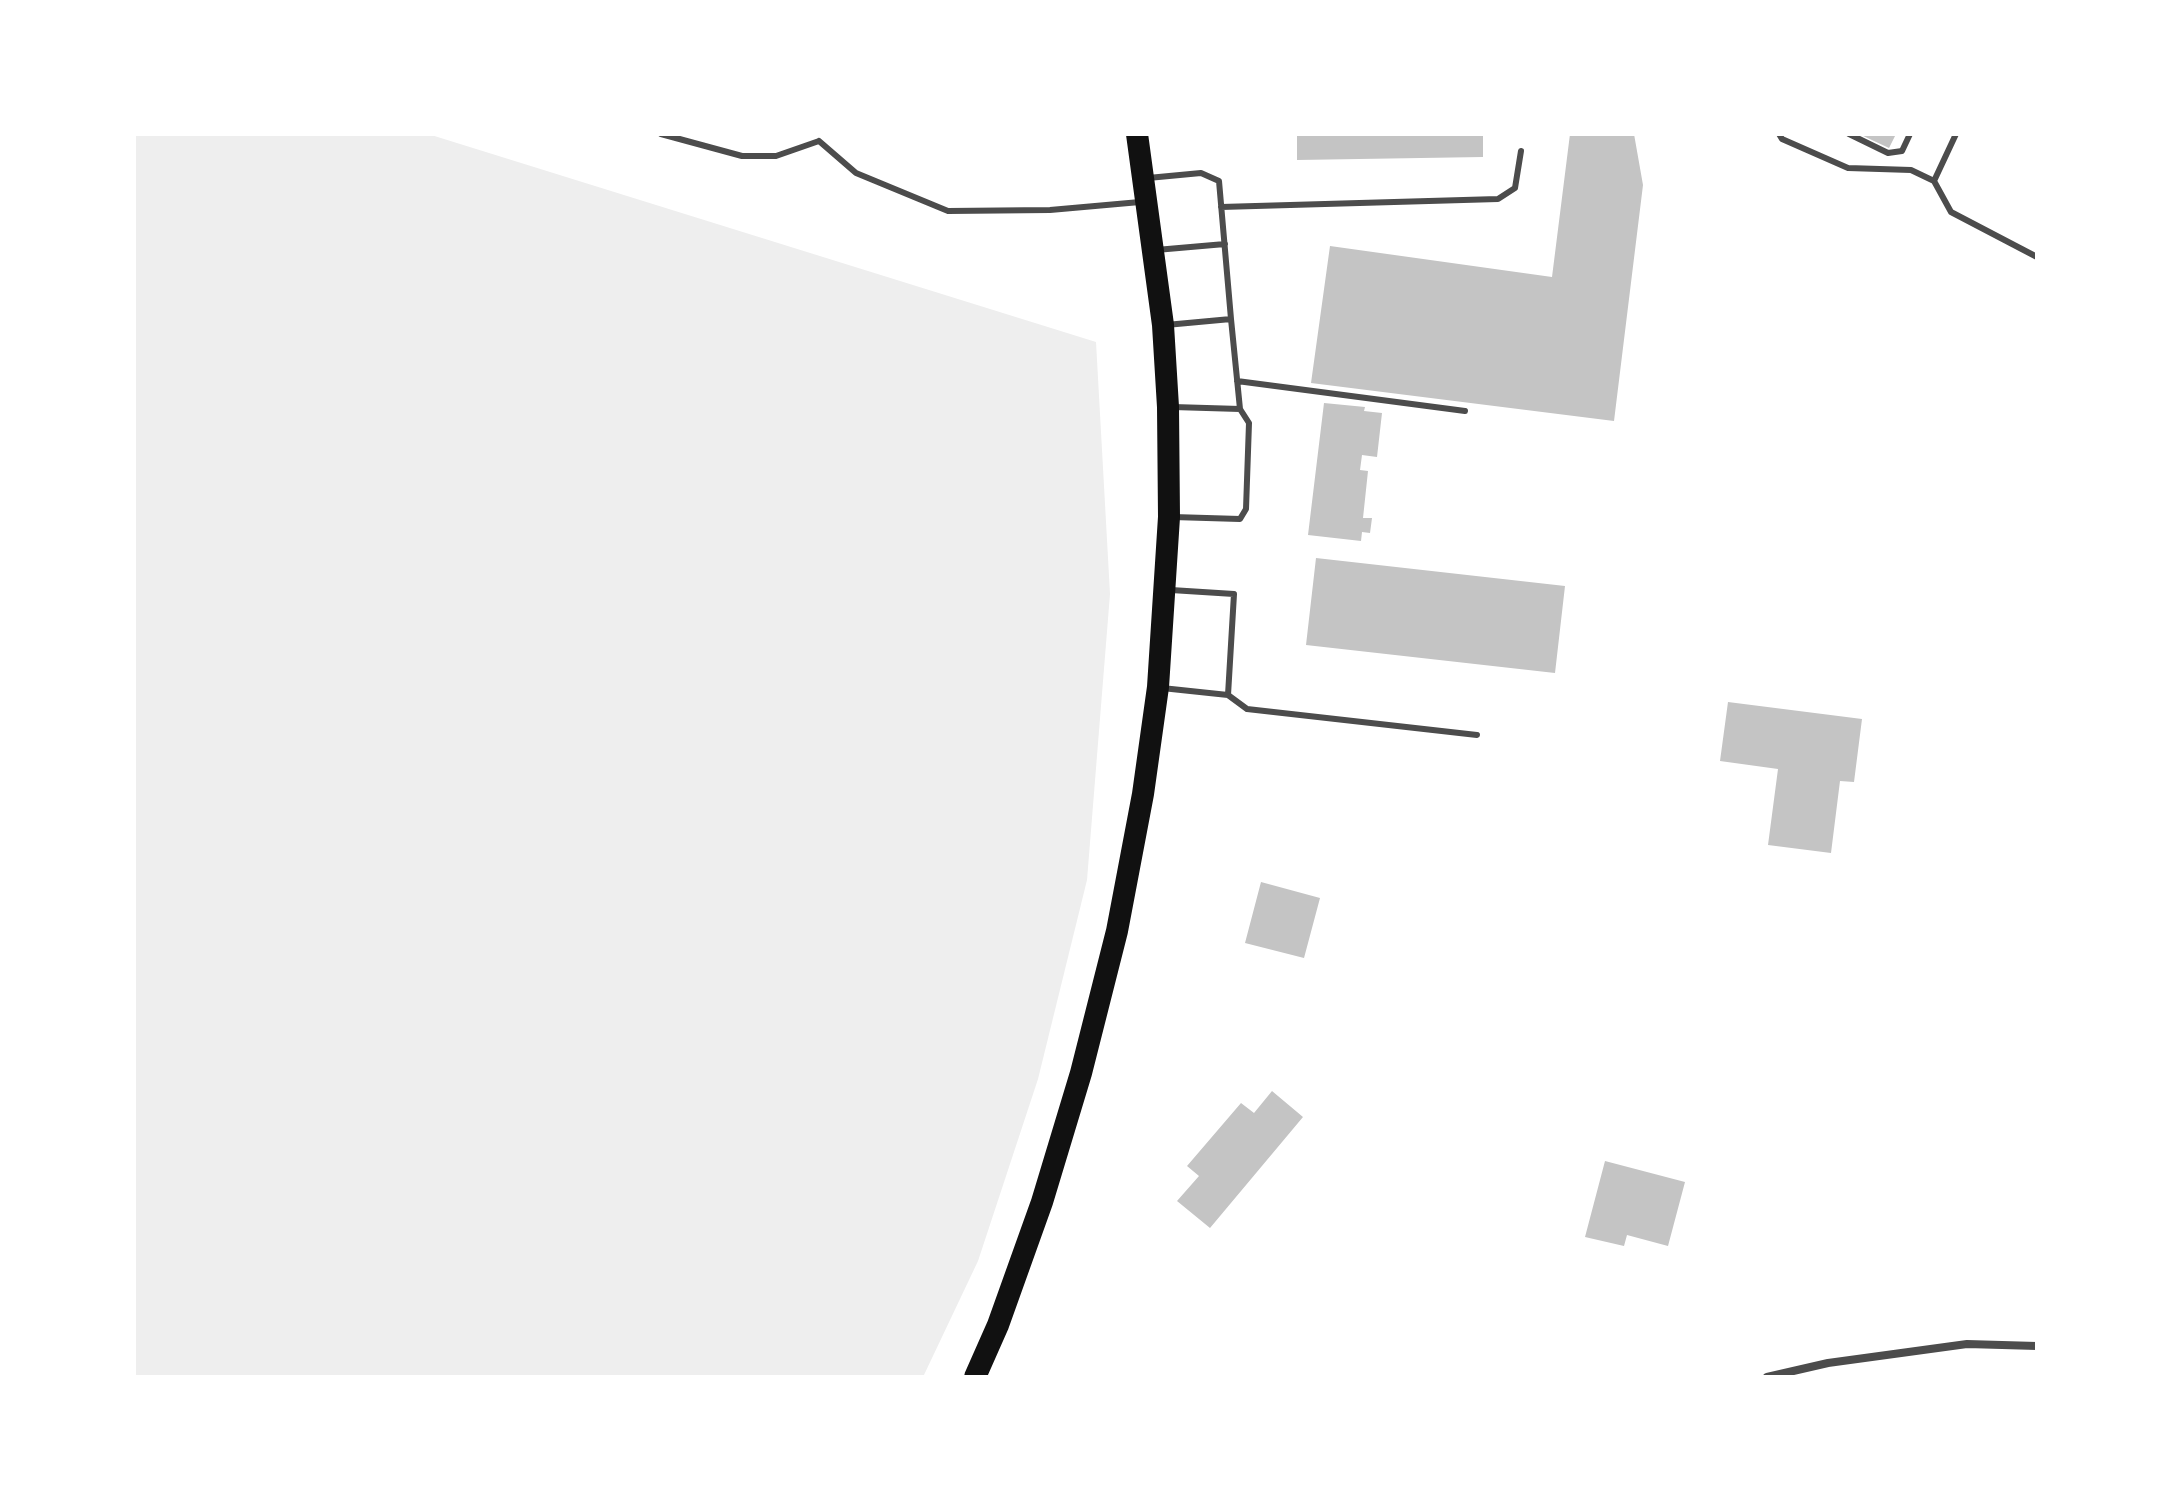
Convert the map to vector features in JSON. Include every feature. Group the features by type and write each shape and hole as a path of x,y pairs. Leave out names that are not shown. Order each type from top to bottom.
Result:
{"highway":[{"path":"975,1377 998,1325 1042,1202 1081,1073 1122,904 1143,794 1158,687 1169,517 1168,407 1163,325 1137,134"}],"street":[{"path":"1767,1377 1828,1363 1967,1344 2037,1346"}],"lane":[{"path":"661,134 742,156 776,156 820,138 856,173 948,211 1050,210 1147,201"},
{"path":"1779,134 1782,139 1848,168 1911,170 1934,181 1951,212 2037,257"},
{"path":"1849,134 1888,153 1902,151 1910,134"},
{"path":"1934,181 1956,134"},
{"path":"1221,207 1498,199 1515,188 1521,151"},
{"path":"1144,178 1201,173 1219,181 1240,409 1249,423 1246,509 1240,519 1169,517"},
{"path":"1154,250 1225,244"},
{"path":"1163,325 1231,319"},
{"path":"1237,381 1465,411"},
{"path":"1168,407 1240,409"},
{"path":"1165,590 1234,594 1228,695"},
{"path":"1158,687 1228,695 1247,709 1477,735"}],"shaded area":[{"path":"134,134 428,134 1096,342 1110,594 1087,880 1038,1079 978,1261 923,1377 134,1377"}],"building":[{"path":"1297,134 1483,134 1483,157 1297,160"},
{"path":"1570,134 1634,134 1643,185 1614,421 1311,383 1330,246 1552,277"},
{"path":"1859,134 1896,134 1889,148"},
{"path":"1324,403 1365,407 1364,411 1382,413 1377,457 1362,455 1360,470 1368,471 1363,518 1372,518 1370,533 1362,532 1361,541 1308,535"},
{"path":"1316,558 1565,586 1555,673 1306,645"},
{"path":"1728,702 1862,719 1854,782 1840,781 1831,853 1768,845 1778,769 1720,761"},
{"path":"1261,882 1320,898 1304,958 1245,943"},
{"path":"1272,1091 1303,1117 1210,1228 1177,1201 1199,1176 1187,1166 1241,1103 1254,1113"},
{"path":"1605,1161 1685,1182 1668,1246 1627,1235 1624,1246 1585,1237"}]}
